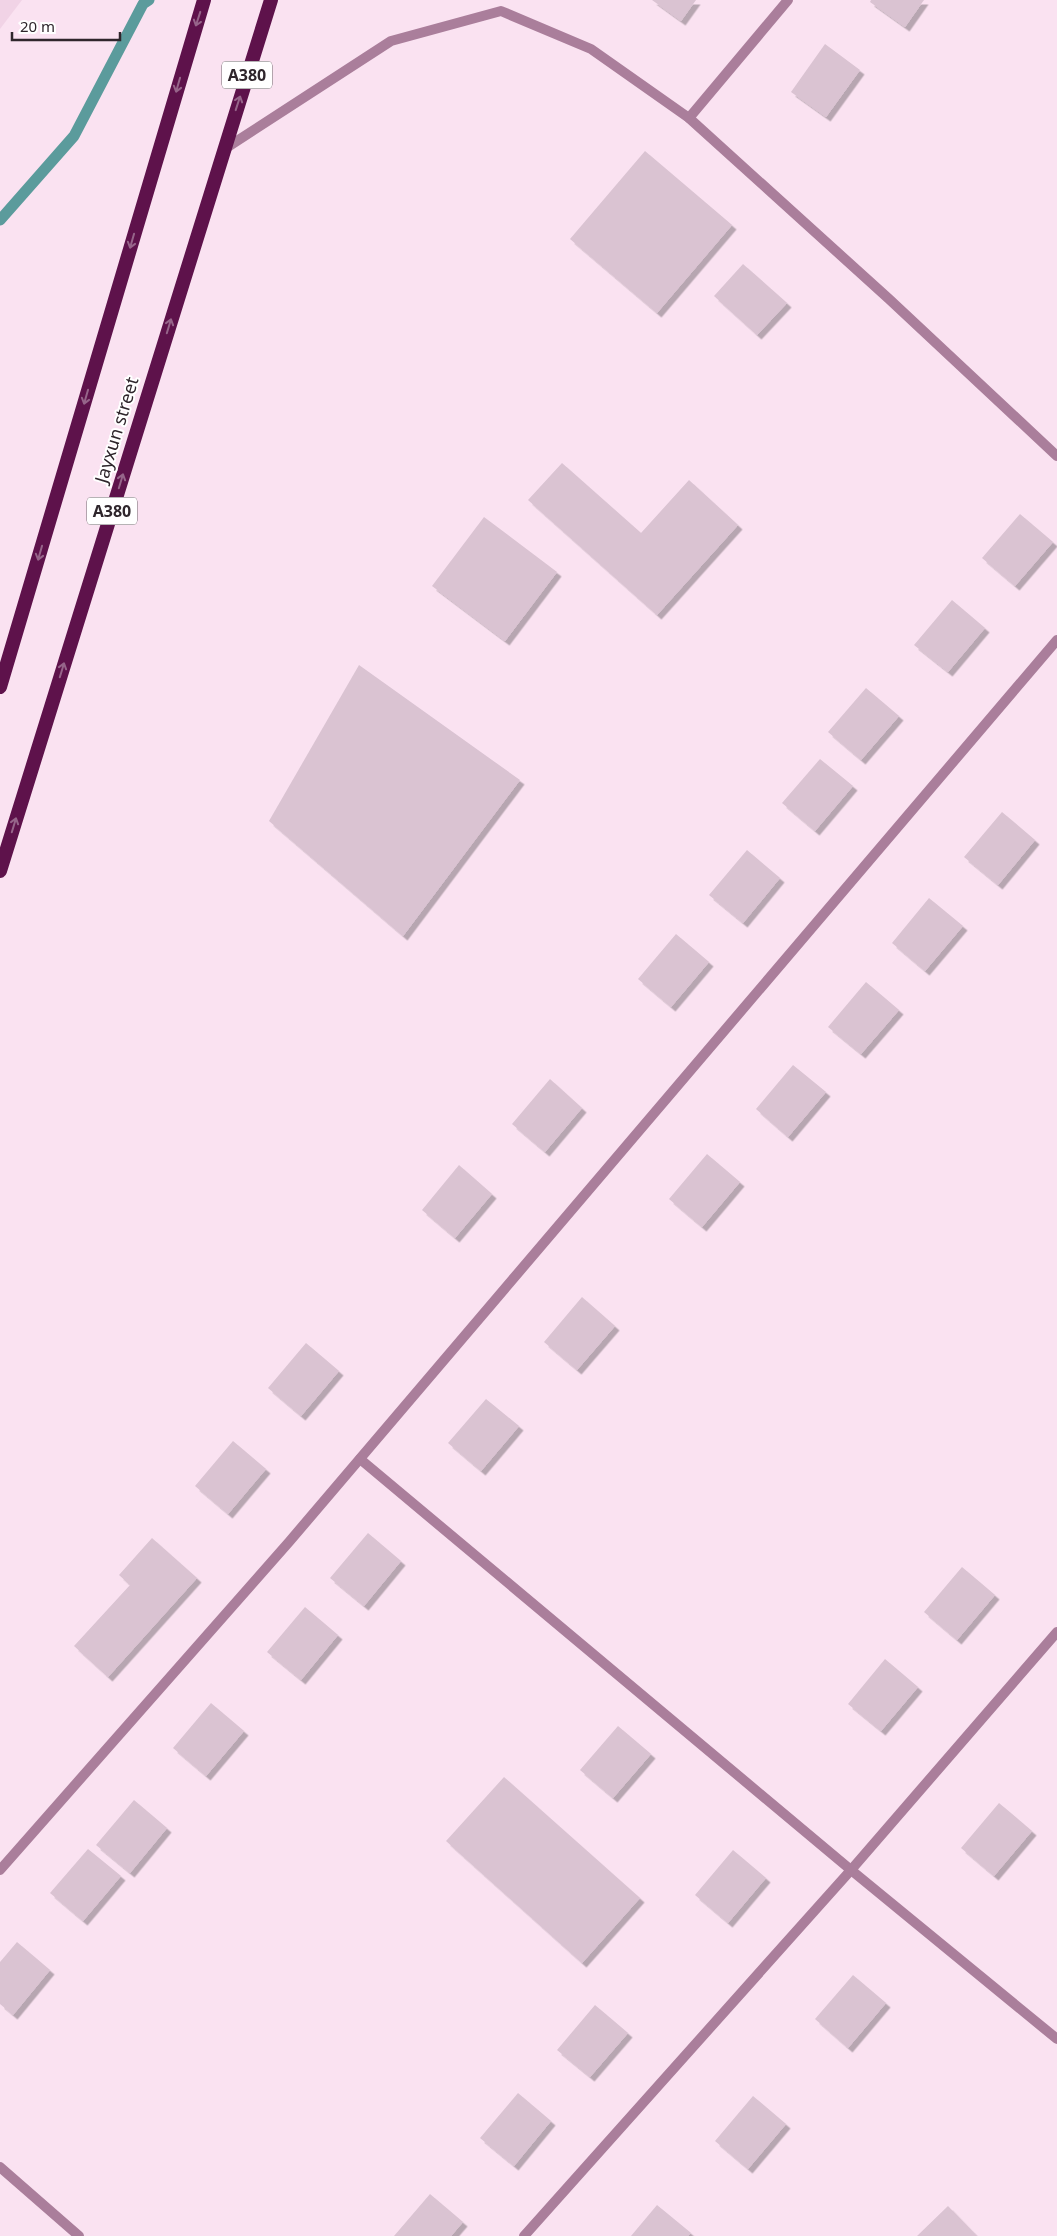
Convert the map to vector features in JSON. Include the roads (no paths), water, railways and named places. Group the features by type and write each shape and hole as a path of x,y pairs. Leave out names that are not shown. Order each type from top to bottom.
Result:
{"highway":[{"path":"0,687 204,0"},
{"name":"Jayxun street","path":"0,871 271,0"}],"street":[{"path":"689,118 788,0"},
{"path":"224,150 391,41 502,11 591,49 689,118 889,299 1057,456"},
{"path":"0,1870 360,1459 1057,640"},
{"path":"360,1459 851,1870 1057,2039"},
{"path":"524,2236 851,1870 1057,1632"},
{"path":"0,2167 79,2236"}],"waterway":[{"path":"0,220 74,136 143,4 149,0"}]}
